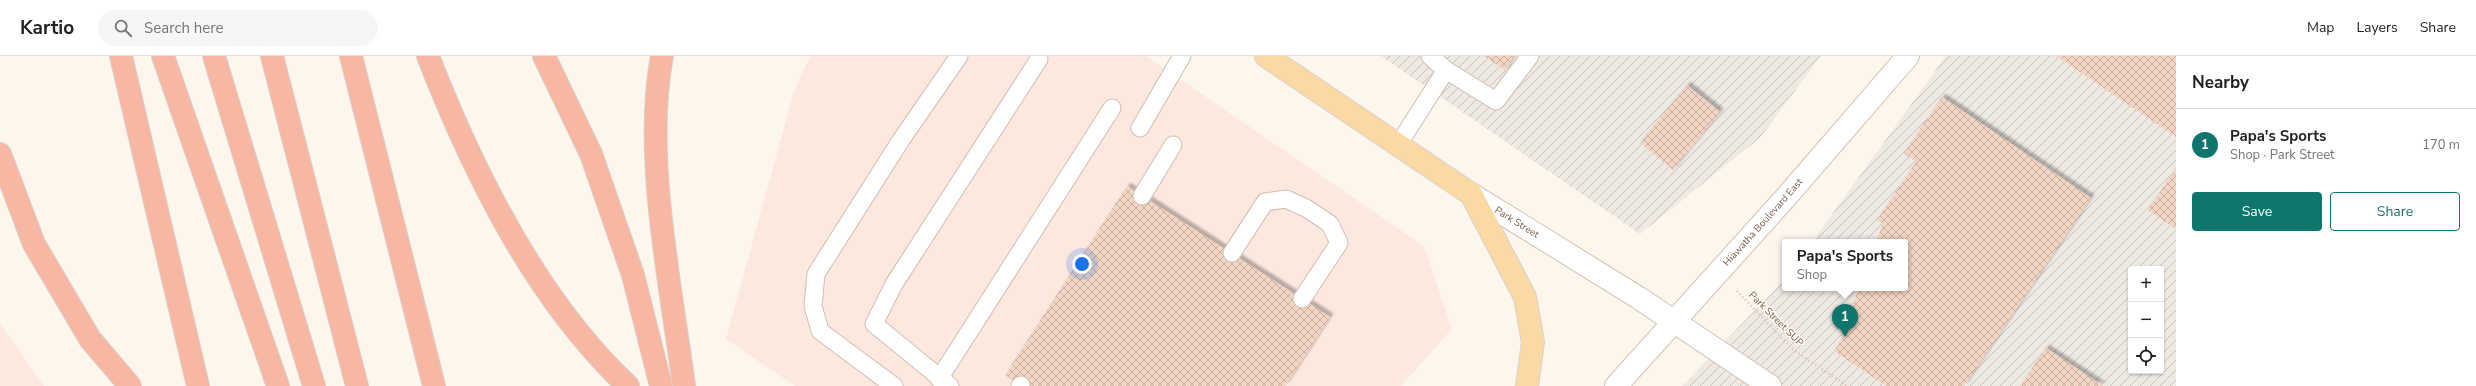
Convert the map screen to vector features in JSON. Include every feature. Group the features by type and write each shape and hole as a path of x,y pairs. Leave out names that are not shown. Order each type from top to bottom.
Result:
{"highway":[{"path":"121,56 198,386"},
{"path":"163,56 278,386"},
{"path":"214,56 314,386"},
{"path":"272,56 357,386"},
{"path":"351,56 434,386"},
{"path":"428,56 475,165 529,265 603,363 628,386"},
{"path":"544,56 591,154 633,275 661,386"},
{"path":"662,56 656,130 660,197 684,386"},
{"path":"0,154 34,244 90,339 130,386"}],"main road":[{"name":"Park Street","path":"1266,56 1471,194 1675,322 1770,386"},
{"name":"Hiawatha Boulevard East","path":"1616,386 1675,322 1908,56"},
{"path":"1471,194 1525,297 1533,342 1527,386"}],"lane":[{"path":"894,386 820,331 813,306 816,274 901,140 958,56"},
{"path":"1140,128 1182,56"},
{"path":"1430,56 1446,70 1496,101 1530,56"},
{"path":"1039,59 894,284 874,324 944,382 1112,108"},
{"path":"1398,145 1446,70"},
{"path":"1142,196 1173,145"},
{"path":"1232,253 1265,202 1286,199 1306,208 1330,224 1339,244 1302,299"}],"path":[{"name":"Park Street SUP","path":"1719,272 1792,349 1847,386"}],"shaded area":[{"path":"810,56 1146,56 1424,246 1452,329 1401,386 795,386 726,339 793,95"},
{"path":"1381,56 1821,56 1761,137 1640,234"},
{"path":"1946,56 2176,56 2176,386 1682,386 1782,282 1782,291 1908,291 1908,239 1814,239"},
{"path":"0,323 44,386 0,386"}],"building":[{"path":"1484,56 1514,56 1505,70"},
{"path":"2056,56 2176,56 2176,137"},
{"path":"1687,85 1720,112 1673,170 1640,143"},
{"path":"1942,97 2091,198 1964,386 1886,386 1834,351 1852,324 1847,320 1858,291 1908,291 1908,239 1877,239 1883,224 1877,220 1916,162 1904,153"},
{"path":"2176,168 2176,229 2148,210"},
{"path":"1127,186 1330,317 1285,386 1022,386 1005,375"},
{"path":"2046,348 2103,386 2020,386"}],"place":[{"name":"Papa's Sports","path":"1845,337"}]}
